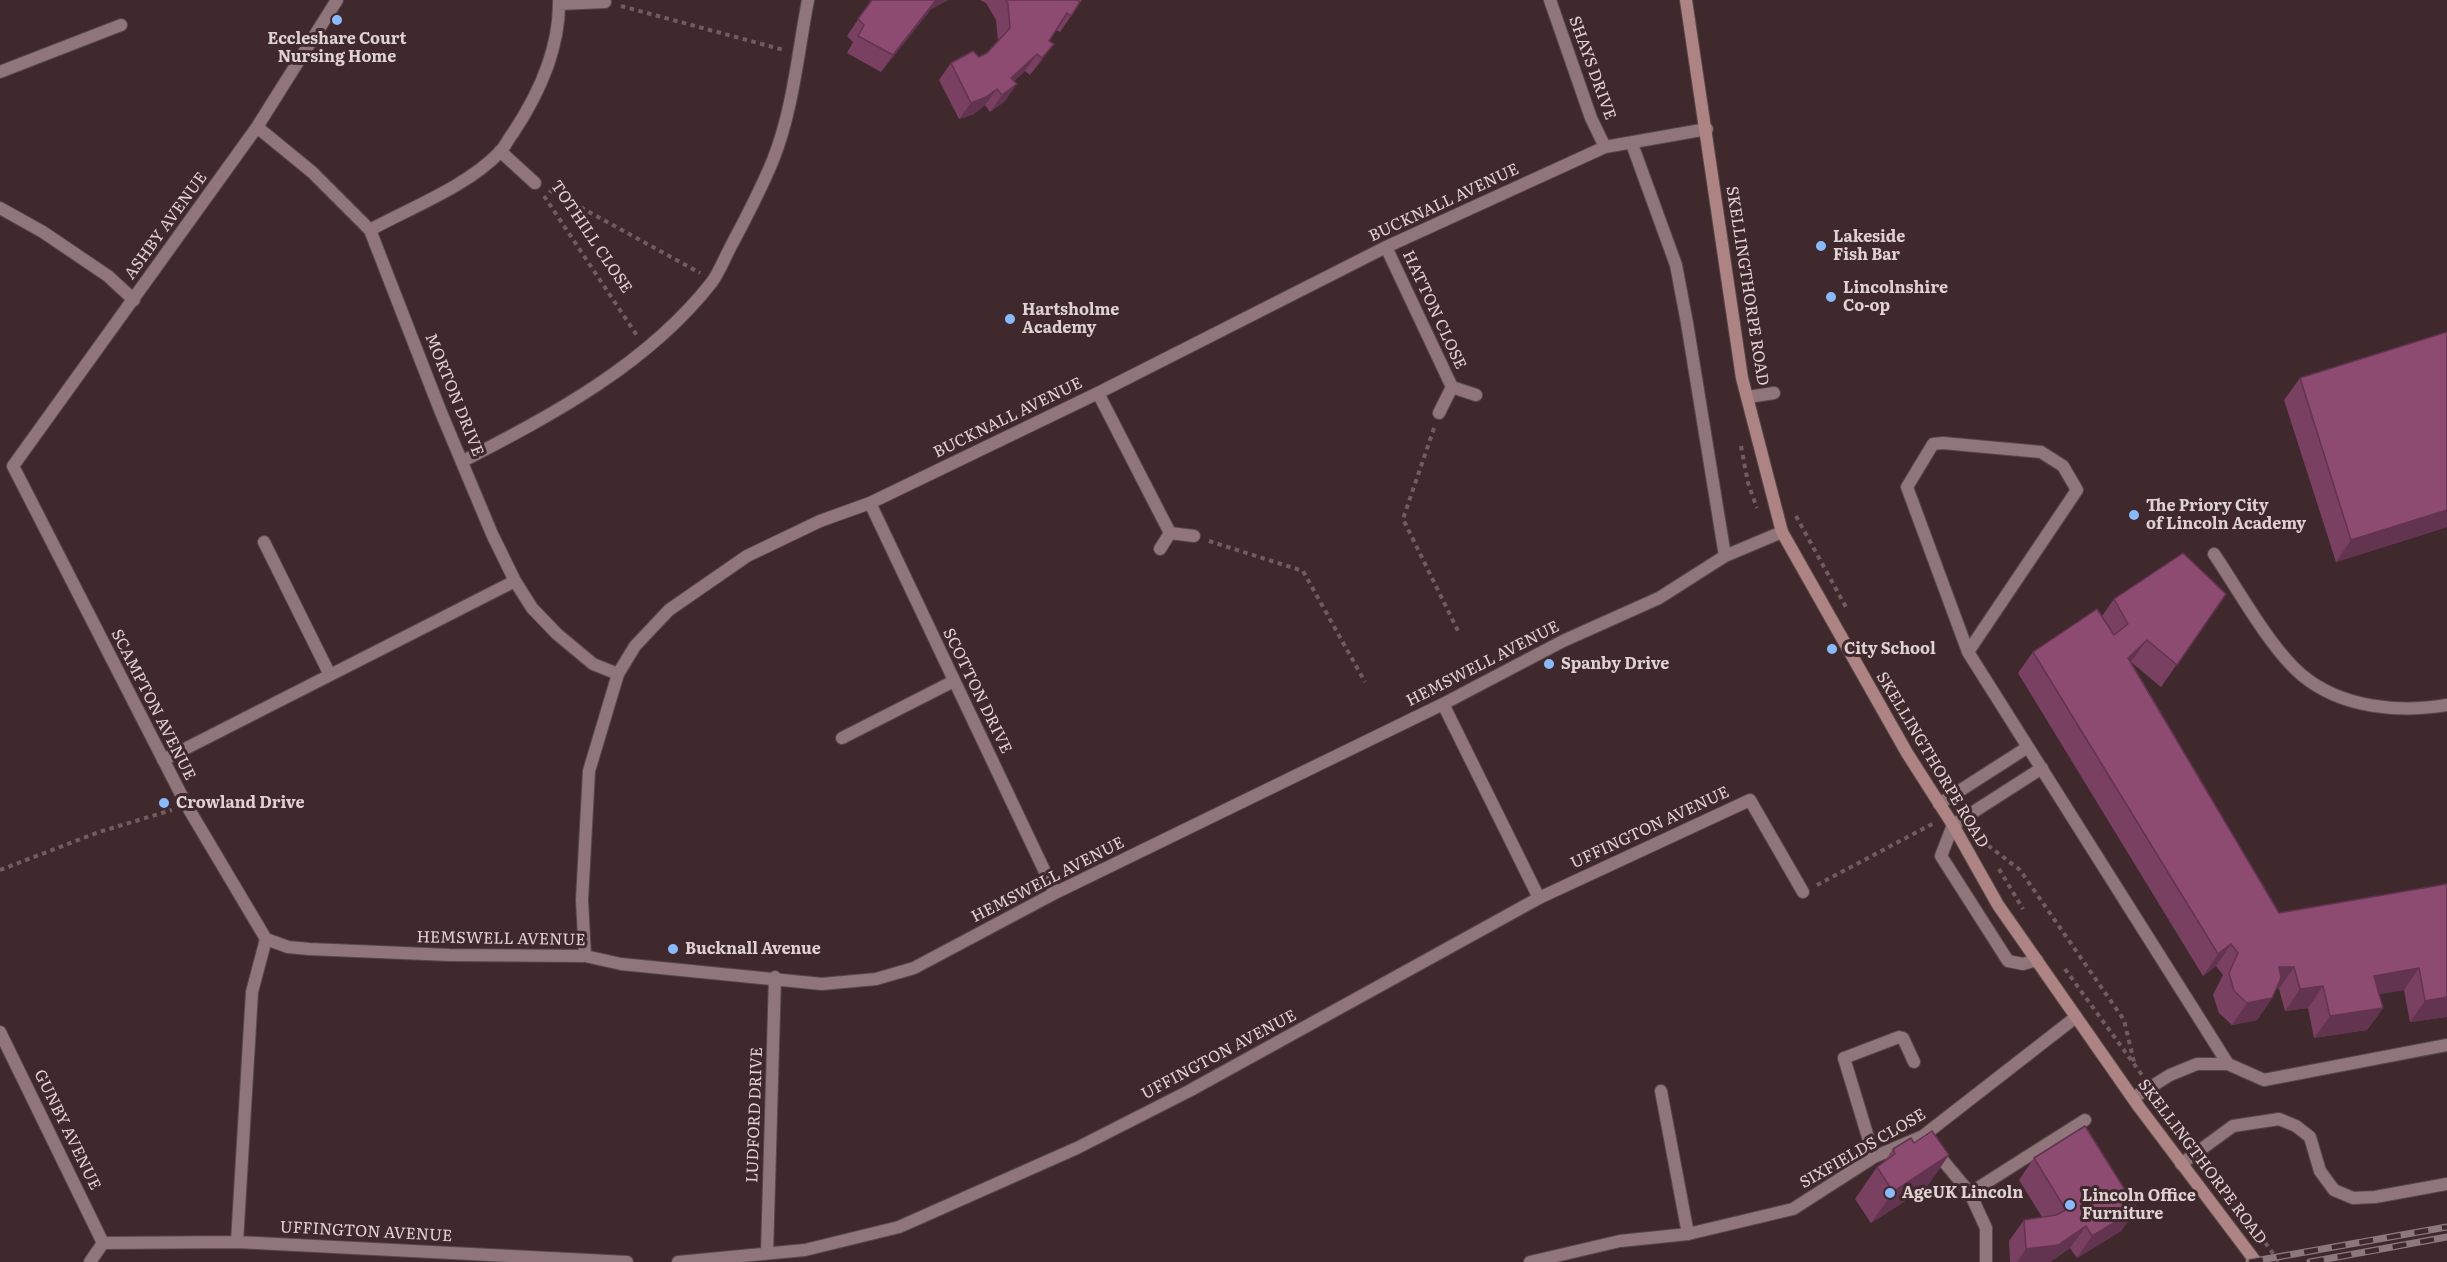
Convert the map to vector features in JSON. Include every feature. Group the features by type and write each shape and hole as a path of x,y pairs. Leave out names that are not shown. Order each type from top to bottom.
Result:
{"main road":[{"name":"SKELLINGTHORPE ROAD","path":"1686,0 1707,129 1742,378 1782,532 1907,753 1953,825 1998,905 2133,1098 2256,1262"}],"street":[{"name":"ASHBY AVENUE","path":"6,465 134,300 257,127 337,0"},
{"path":"463,461 542,420 607,379 646,350 685,313 714,280 773,159 788,107 808,0"},
{"name":"SHAYS DRIVE","path":"1550,0 1591,118 1605,147"},
{"path":"370,230 432,199 500,152 528,111 541,83 554,46 559,2 605,2"},
{"path":"0,72 121,25"},
{"name":"MORTON DRIVE","path":"257,127 312,172 370,230 440,410 492,534 515,581 532,608 557,634 593,664 618,674"},
{"name":"BUCKNALL AVENUE","path":"585,956 582,900 589,771 618,674 635,645 669,610 737,563 819,521 870,503 1098,393 1386,247 1605,147 1707,129"},
{"path":"1632,144 1676,266 1725,556"},
{"name":"TOTHILL CLOSE","path":"500,152 535,183"},
{"path":"0,208 43,232 108,276 134,300"},
{"name":"HATTON CLOSE","path":"1386,247 1452,387"},
{"path":"1439,413 1452,387 1476,395"},
{"path":"1098,393 1170,533"},
{"path":"1748,397 1774,393"},
{"path":"1968,652 2077,490 2063,466 2041,452 1933,444 1907,487 1968,652 2228,1064"},
{"name":"SCAMPTON AVENUE","path":"6,465 187,806 266,939"},
{"name":"SCOTTON DRIVE","path":"870,503 1056,893"},
{"name":"HEMSWELL AVENUE","path":"266,939 288,946 309,949 449,955 585,956 621,964 775,977 822,984 876,979 914,968 1056,893 1443,704 1563,641 1659,598 1725,556 1782,532"},
{"path":"1170,533 1194,536"},
{"path":"1160,549 1170,533"},
{"path":"264,542 330,675"},
{"path":"2214,554 2274,645 2302,675 2320,688 2344,698 2382,708 2422,709 2447,705"},
{"path":"163,760 515,581"},
{"path":"842,738 954,681"},
{"path":"1443,704 1539,898"},
{"path":"1940,804 2028,747"},
{"path":"2037,960 2023,964 2008,961 1941,856 1953,825 2042,768"},
{"name":"UFFINGTON AVENUE","path":"678,1262 805,1250 899,1227 1006,1181 1189,1091 1539,898 1750,800 1803,892"},
{"path":"237,1242 252,992 266,939"},
{"name":"LUDFORD DRIVE","path":"767,1253 775,977"},
{"name":"SIXFIELDS CLOSE","path":"1530,1262 1620,1241 1688,1234 1793,1209 1874,1157 1923,1136 2076,1017"},
{"name":"GUNBY AVENUE","path":"0,1032 103,1244"},
{"path":"1874,1157 1844,1058 1899,1037 1903,1038 1914,1062"},
{"path":"2133,1098 2184,1068 2197,1065 2228,1064 2264,1080 2447,1045"},
{"path":"1660,1091 1688,1234"},
{"path":"2181,1164 2233,1126 2278,1119 2296,1126 2310,1137 2320,1171 2334,1190 2353,1198 2375,1197 2447,1184"},
{"path":"1970,1193 2085,1120"},
{"path":"1923,1136 1970,1193 1986,1228 1986,1262"},
{"name":"UFFINGTON AVENUE","path":"103,1244 237,1242 627,1262"},
{"path":"90,1262 103,1244"}],"path":[{"path":"605,2 798,54"},
{"path":"535,183 714,280"},
{"name":"TOTHILL CLOSE","path":"535,183 646,350"},
{"path":"1439,413 1403,519 1459,633"},
{"path":"1795,514 1851,616"},
{"path":"1194,536 1303,571 1365,682"},
{"path":"1879,666 1939,769"},
{"path":"0,870 99,832 187,806"},
{"path":"1803,892 1934,823"},
{"path":"1976,830 1992,859"},
{"path":"1981,839 2020,870 2124,1020 2134,1063 2061,963"},
{"path":"1998,868 2028,917"},
{"path":"2163,1104 2188,1135"},
{"path":"2212,1168 2279,1262"}],"building":[{"path":"872,0 936,0 893,55 858,36 864,25 858,19"},
{"path":"1006,0 1077,0 1080,2 1071,16 1067,13 1049,41 1054,44 1042,58 1037,54 1011,78 1017,84 1002,95 997,89 986,97 971,103 951,63 973,51 979,57 987,53 1010,28"},
{"path":"2447,332 2447,510 2351,540 2300,378"},
{"path":"2183,553 2226,594 2177,665 2147,640 2128,658 2279,913 2447,884 2447,997 2425,1001 2419,968 2374,976 2383,1008 2330,1016 2323,986 2300,989 2294,967 2279,967 2281,978 2272,998 2247,1003 2234,991 2229,973 2238,953 2231,944 2218,954 2033,652 2097,609 2114,635 2128,624 2114,599"},
{"path":"2085,1126 2137,1209 2092,1236 2086,1226 2058,1245 2026,1249 2024,1220 2056,1215 2066,1210 2034,1158"},
{"path":"1932,1131 1949,1155 1893,1192 1877,1167 1895,1154 1893,1149 1911,1138 1914,1143"}],"railway":[{"path":"2249,1262 2447,1227"},
{"path":"2310,1262 2447,1237"}],"place":[{"name":"Eccleshare Court Nursing Home","path":"337,20"},
{"name":"Lakeside Fish Bar","path":"1821,246"},
{"name":"Lincolnshire Co-op","path":"1831,297"},
{"name":"Hartsholme Academy","path":"1010,319"},
{"name":"The Priory City of Lincoln Academy","path":"2134,515"},
{"name":"City School","path":"1832,649"},
{"name":"Spanby Drive","path":"1549,664"},
{"name":"Crowland Drive","path":"164,803"},
{"name":"Bucknall Avenue","path":"673,949"},
{"name":"AgeUK Lincoln","path":"1890,1193"},
{"name":"Lincoln Office Furniture","path":"2070,1205"}]}
